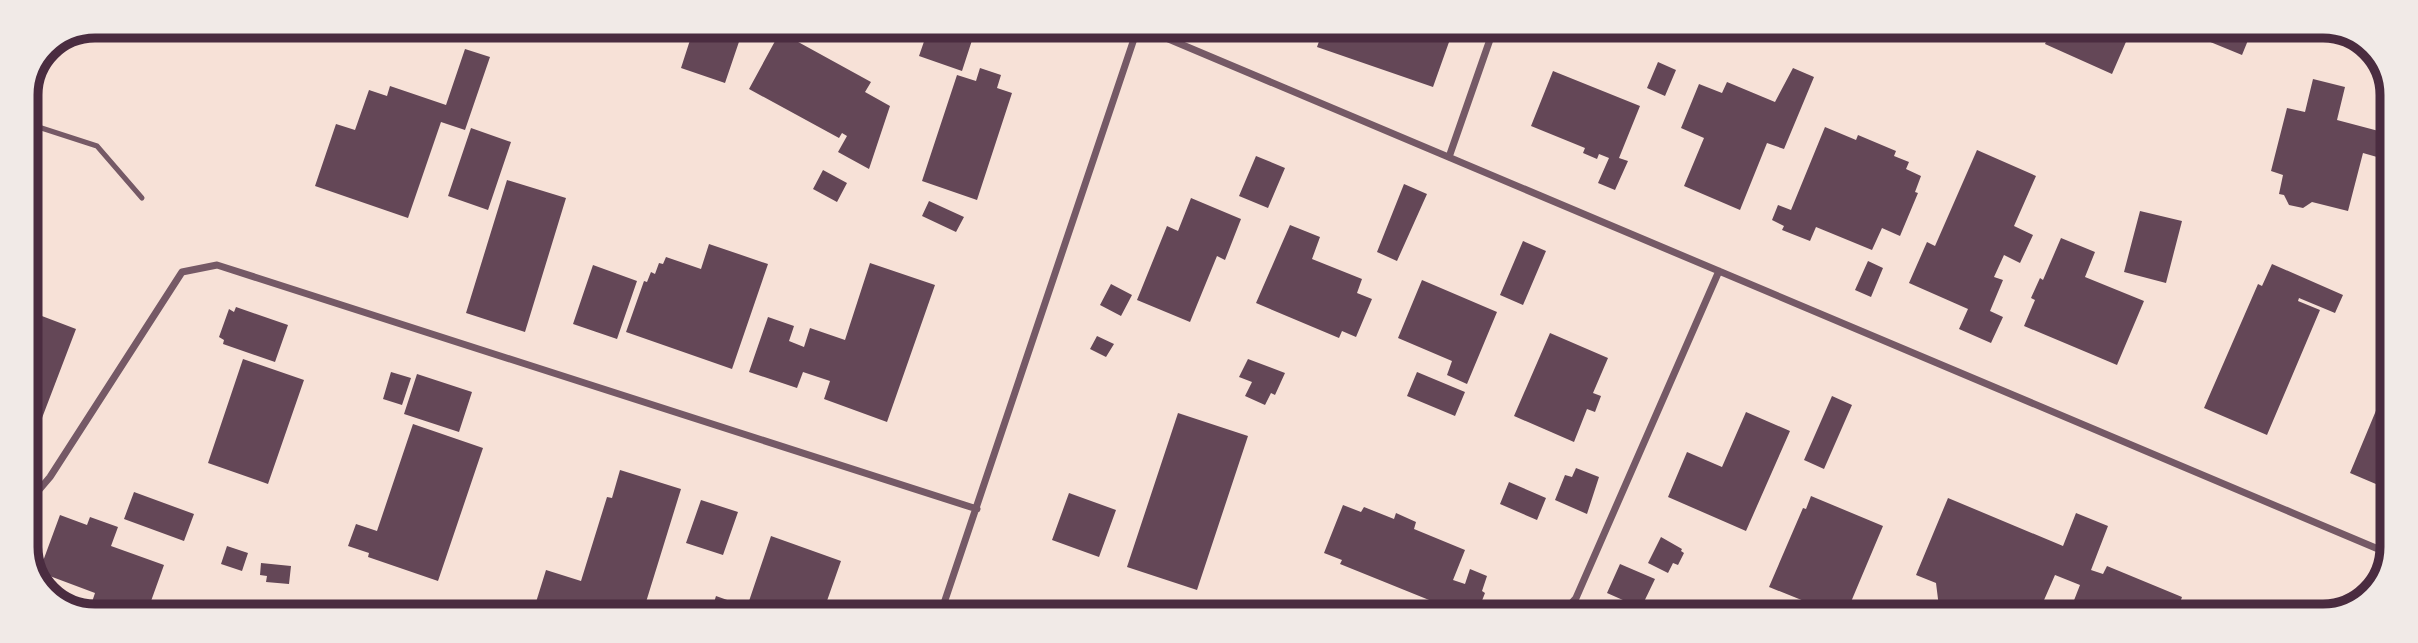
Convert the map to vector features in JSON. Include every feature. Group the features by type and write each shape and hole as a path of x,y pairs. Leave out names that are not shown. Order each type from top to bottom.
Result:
{"street":[{"path":"944,604 1135,38"},
{"path":"1165,38 2380,550"},
{"path":"1449,158 1491,38"},
{"path":"39,490 50,477 182,272 217,265 976,509"},
{"path":"1571,604 1576,598 1719,271"}],"lane":[{"path":"38,127 97,146 142,198"}],"building":[{"path":"691,38 740,38 725,83 681,68"},
{"path":"777,38 791,38 871,82 865,92 890,106 869,169 838,152 847,136 842,133 839,138 749,89"},
{"path":"925,38 973,38 962,71 919,56"},
{"path":"1320,38 1450,38 1433,87 1317,47"},
{"path":"2048,38 2128,38 2112,74 2045,44"},
{"path":"2201,38 2249,38 2242,55"},
{"path":"465,49 490,57 465,130 441,122 408,218 315,186 336,124 355,130 369,90 387,96 390,86 446,105"},
{"path":"1658,62 1676,70 1665,96 1647,88"},
{"path":"980,68 1001,75 997,88 1012,93 977,200 922,181 957,75 976,81"},
{"path":"1793,68 1814,77 1784,149 1767,143 1740,210 1684,186 1704,138 1681,128 1699,84 1722,93 1727,82 1775,102"},
{"path":"1553,71 1640,106 1619,158 1628,161 1615,190 1598,183 1609,158 1599,154 1597,159 1583,153 1585,148 1531,126"},
{"path":"2313,79 2345,87 2337,120 2379,131 2379,158 2363,153 2348,211 2312,202 2303,208 2289,205 2284,195 2279,194 2283,175 2271,171 2287,108 2305,112"},
{"path":"1825,127 1856,140 1858,135 1896,151 1894,156 1909,162 1906,169 1921,176 1915,192 1918,193 1900,236 1882,228 1872,250 1816,227 1810,241 1782,230 1784,226 1772,220 1778,205 1791,210"},
{"path":"471,128 511,142 488,210 448,196"},
{"path":"1977,150 2036,176 2014,226 2033,235 2020,263 2004,255 1994,277 2003,280 1990,311 2003,317 1991,343 1959,329 1968,309 1909,283 1927,242 1935,246"},
{"path":"1256,156 1285,168 1268,208 1239,196"},
{"path":"823,170 847,183 837,202 813,189"},
{"path":"507,180 566,198 525,332 466,313"},
{"path":"1404,184 1427,194 1397,261 1377,252"},
{"path":"1191,198 1241,219 1225,260 1217,256 1190,322 1137,300 1167,226 1178,231"},
{"path":"929,201 964,217 956,232 922,216"},
{"path":"2140,211 2182,221 2166,283 2124,272"},
{"path":"1290,225 1320,237 1312,259 1362,279 1357,293 1372,299 1356,337 1342,331 1339,338 1256,303"},
{"path":"2061,238 2095,252 2085,277 2144,301 2117,365 2024,326 2035,300 2031,298 2040,278 2043,280"},
{"path":"1523,241 1546,251 1523,305 1500,295"},
{"path":"709,244 768,264 732,369 626,332 644,281 647,282 651,272 655,274 659,263 663,264 666,257 701,269"},
{"path":"1868,261 1883,268 1871,297 1855,290"},
{"path":"870,263 935,285 887,422 824,399 830,381 803,372 797,388 749,372 768,317 794,326 789,341 804,347 810,328 845,340"},
{"path":"2272,264 2343,295 2335,313 2299,298 2298,301 2320,310 2267,435 2204,408 2258,284 2262,286"},
{"path":"593,265 637,281 617,339 573,324"},
{"path":"1422,280 1497,312 1467,384 1447,375 1452,361 1398,338"},
{"path":"1111,284 1132,295 1121,316 1100,305"},
{"path":"236,307 288,325 275,362 223,344 224,340 219,337 229,309 234,312"},
{"path":"38,315 76,329 42,418 39,417"},
{"path":"1550,333 1608,358 1593,393 1601,396 1595,412 1587,409 1574,442 1514,416"},
{"path":"1097,336 1114,344 1106,357 1090,349"},
{"path":"243,359 304,380 268,484 208,463"},
{"path":"1248,359 1285,373 1275,395 1271,393 1265,405 1245,396 1252,382 1239,377"},
{"path":"391,372 411,378 402,405 383,399"},
{"path":"1417,372 1465,392 1455,416 1407,396"},
{"path":"417,374 472,392 459,432 404,414"},
{"path":"1832,396 1852,405 1824,469 1804,460"},
{"path":"2380,402 2380,486 2350,473"},
{"path":"1746,412 1790,431 1746,531 1668,497 1687,452 1722,467"},
{"path":"1178,413 1248,436 1197,590 1127,567"},
{"path":"413,424 483,448 438,581 368,557 369,553 348,546 356,524 377,531"},
{"path":"1576,468 1599,477 1587,514 1555,500 1565,475 1572,477"},
{"path":"620,470 681,489 645,604 535,604 546,570 581,581 607,497 612,498"},
{"path":"1509,482 1546,498 1537,520 1500,504"},
{"path":"134,492 194,514 184,541 124,519"},
{"path":"1069,493 1116,510 1099,557 1052,540"},
{"path":"1811,496 1883,526 1850,604 1803,604 1804,601 1769,587 1803,508 1806,509"},
{"path":"1948,498 2063,546 2076,513 2108,526 2091,570 2103,574 2107,566 2182,597 2180,604 2073,604 2080,585 2055,575 2042,604 1987,604 1980,601 1939,604 1936,583 1916,575"},
{"path":"701,500 738,512 723,555 686,543"},
{"path":"1343,505 1361,512 1364,507 1394,519 1396,513 1416,522 1414,529 1465,550 1453,580 1465,584 1470,569 1487,576 1482,591 1485,593 1481,604 1439,604 1340,564 1342,560 1324,553"},
{"path":"60,515 87,525 90,517 118,527 111,546 164,565 150,604 95,604 91,604 95,593 45,574 42,565"},
{"path":"771,536 841,561 826,604 748,604"},
{"path":"1661,537 1682,549 1684,553 1678,565 1673,563 1668,573 1648,563"},
{"path":"227,546 248,553 242,571 221,564"},
{"path":"261,563 291,566 289,584 266,582 267,576 260,575"},
{"path":"1620,564 1655,579 1643,604 1632,604 1607,593"},
{"path":"716,596 739,604 713,604"}]}
